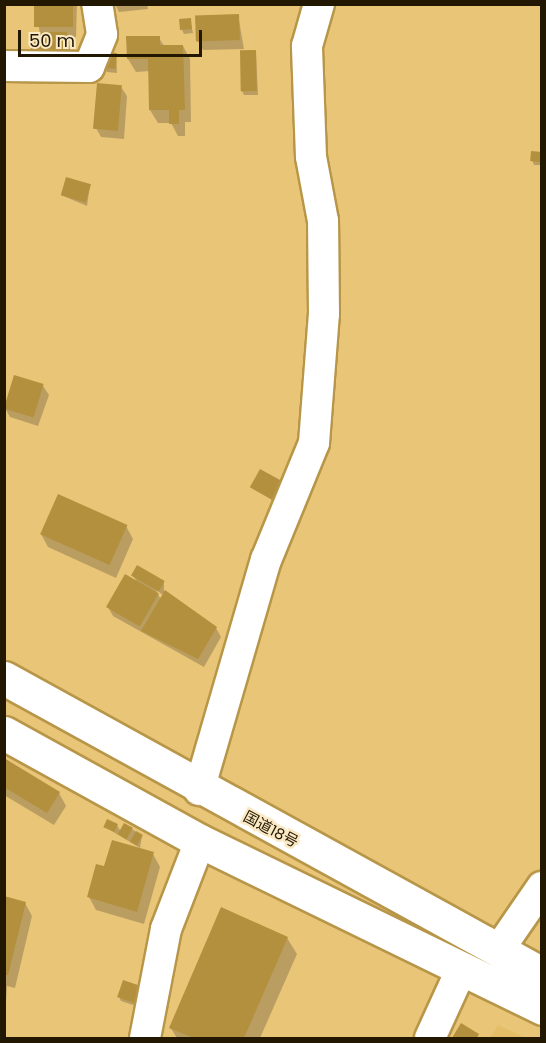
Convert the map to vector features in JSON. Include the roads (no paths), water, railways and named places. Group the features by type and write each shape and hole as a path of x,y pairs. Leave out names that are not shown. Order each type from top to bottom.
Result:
{"highway":[{"name":"国道18号","path":"4,678 199,790 542,974"},
{"path":"4,733 200,841 542,1008"}],"street":[{"path":"4,66 89,67 102,34 97,4"},
{"path":"199,790 248,617 314,442 324,314 323,221 310,157 307,46 319,4"},
{"path":"146,1038 166,929 200,841"},
{"path":"498,951 542,886"},
{"path":"430,1038 462,968"}]}
